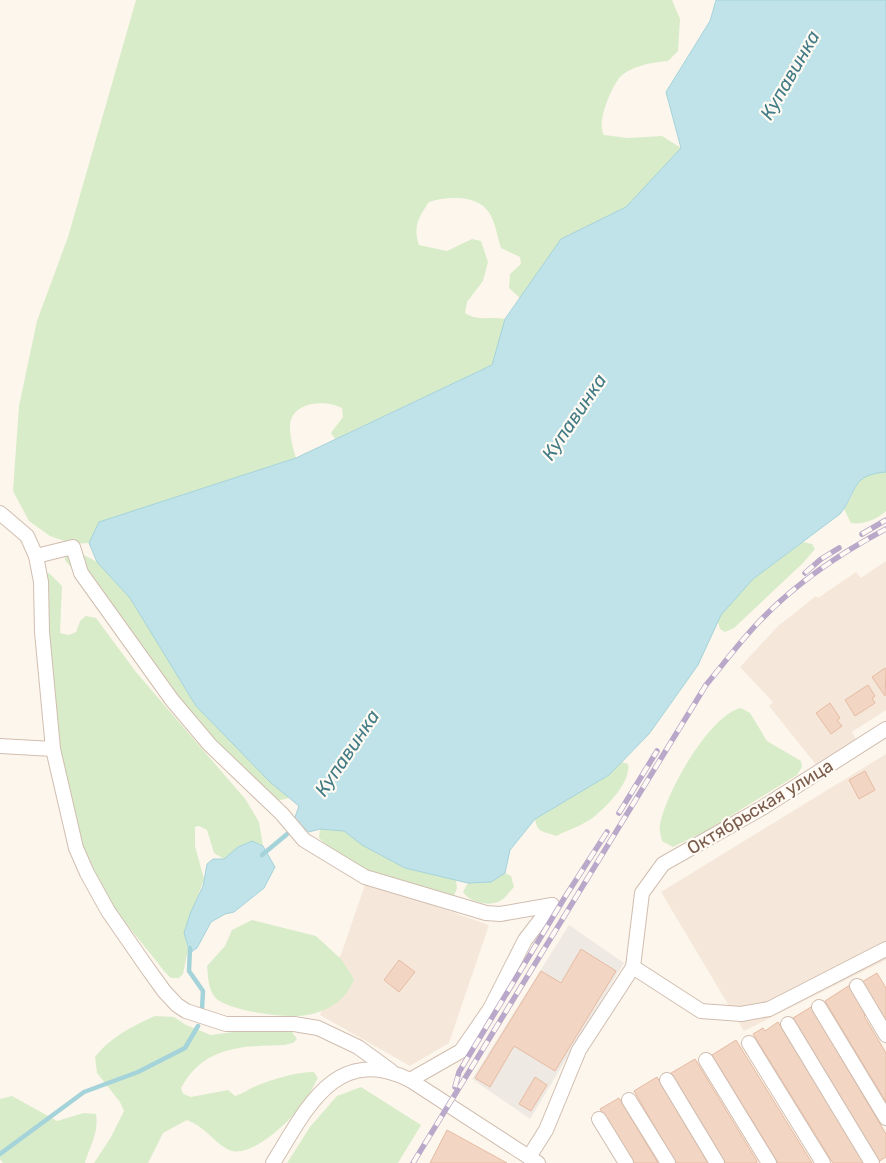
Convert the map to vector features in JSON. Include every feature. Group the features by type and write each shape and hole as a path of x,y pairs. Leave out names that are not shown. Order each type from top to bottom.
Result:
{"street":[{"path":"0,513 27,536 36,556 41,582 42,632 53,749 76,848 87,874 108,911 164,991 177,1005 186,1011 226,1024 294,1024 318,1028 358,1047 391,1071 410,1080 534,1160 579,1050 633,967 700,1011 741,1014 769,1009 886,949"},
{"path":"36,556 73,547 81,572 172,700 210,745 282,814 304,840 365,877 486,913 500,914 552,905 525,940 490,1009 461,1051 410,1080"},
{"name":"Октябрьская улица","path":"633,967 642,892 663,864 762,808 886,729"},
{"path":"0,746 53,749"},
{"path":"857,986 886,1035"},
{"path":"819,1007 886,1118"},
{"path":"788,1024 872,1163"},
{"path":"749,1043 823,1163"},
{"path":"706,1060 769,1163"},
{"path":"273,1163 312,1101 323,1088 334,1081 356,1073 369,1070 391,1071"},
{"path":"667,1080 717,1163"},
{"path":"629,1100 668,1163"},
{"path":"599,1119 626,1163"}],"shaded area":[{"path":"886,561 886,710 852,732 856,739 817,766 769,706 773,702 740,667 778,626 816,596 818,598 856,572 861,578"},
{"path":"886,754 886,960 744,1031 661,892"},
{"path":"366,882 489,925 449,1043 410,1066 320,1015"},
{"path":"569,925 624,963 530,1119 472,1079"}],"green space":[{"path":"136,0 672,0 680,19 678,51 668,61 636,67 620,77 603,114 602,130 604,135 628,138 662,136 681,148 626,207 561,239 520,298 509,288 510,274 521,264 520,257 501,248 492,218 487,210 473,201 464,199 455,198 429,202 418,223 416,233 419,245 447,251 472,239 481,241 488,262 483,281 467,302 465,313 480,318 505,319 492,365 335,439 331,433 343,417 342,408 335,405 318,403 302,408 296,412 290,427 296,458 100,522 89,543 73,544 50,536 29,521 13,491 19,406 37,321 68,237"},
{"path":"886,472 886,511 870,521 851,523 844,509 858,483 866,476"},
{"path":"803,542 812,544 815,549 803,563 734,628 725,632 720,629 718,622 721,615 753,579"},
{"path":"71,551 82,554 97,562 130,598 196,706 289,798 276,801 192,717 65,560 65,555"},
{"path":"49,573 62,586 60,633 69,635 76,632 80,621 86,616 96,618 136,672 246,800 259,822 263,846 251,841 238,847 224,859 214,853 207,830 199,826 195,827 195,846 204,879 184,933 188,949 183,974 179,978 171,978 164,971 107,897 86,852 74,815 58,735 53,693 42,575"},
{"path":"741,708 750,713 767,741 801,761 802,767 797,775 706,831 673,847 662,841 660,830 663,812 670,795 690,758 703,740 729,714"},
{"path":"622,762 628,764 626,778 618,793 595,816 581,825 556,836 540,830 535,819 609,775"},
{"path":"320,829 344,831 362,845 405,868 456,880 457,888 454,896 442,896 361,868 332,850 319,838"},
{"path":"505,873 511,876 514,887 499,902 482,903 471,899 463,892 468,883 491,882"},
{"path":"252,920 316,936 341,959 354,979 339,1001 327,1009 313,1014 286,1016 243,1010 230,1006 214,996 207,966 225,946 232,930"},
{"path":"155,1016 174,1017 186,1025 211,1035 233,1032 292,1032 297,1039 293,1043 284,1045 239,1048 213,1056 190,1074 181,1088 183,1094 191,1097 228,1090 235,1096 277,1078 314,1072 318,1078 306,1099 290,1118 270,1137 247,1150 236,1151 227,1149 198,1126 187,1120 163,1133 148,1163 94,1163 111,1137 124,1111 120,1102 97,1073 95,1057 115,1038 130,1028"},
{"path":"361,1087 421,1125 398,1163 287,1163 310,1127 337,1096"},
{"path":"12,1096 57,1121 84,1113 96,1114 95,1133 85,1163 3,1163 0,1159 0,1099"}],"water":[{"name":"Купавинка","path":"716,0 886,0 886,472 866,476 861,480 840,514 753,579 721,615 698,665 649,734 609,775 535,819 510,850 505,873 491,882 468,883 405,868 362,845 344,831 320,829 309,832 294,820 299,806 270,782 196,706 130,598 97,562 89,543 99,522 296,458 492,365 505,319 561,239 626,207 681,148 666,92 710,21"},
{"path":"252,841 263,846 275,867 264,888 234,912 225,914 211,922 197,948 190,953 184,933 190,914 203,886 207,864 213,859 224,859 238,847"}],"building":[{"path":"885,668 886,670 885,696 872,677"},
{"path":"868,685 875,696 872,698 875,703 855,716 845,700"},
{"path":"830,703 840,718 837,720 842,726 831,734 816,713"},
{"path":"865,771 875,790 859,799 849,780"},
{"path":"581,949 616,971 555,1071 514,1046 490,1087 475,1078 541,971 561,983"},
{"path":"399,960 415,972 399,992 384,980"},
{"path":"877,973 886,988 886,1020 862,982"},
{"path":"850,985 864,1016 886,1053 886,1102 825,1001"},
{"path":"811,1007 886,1134 886,1157 878,1162 793,1018"},
{"path":"778,1022 865,1163 833,1163 753,1034 763,1028 765,1031"},
{"path":"736,1040 812,1163 778,1163 712,1055"},
{"path":"695,1059 757,1163 725,1163 671,1073"},
{"path":"535,1077 547,1085 531,1111 519,1104"},
{"path":"657,1077 708,1163 676,1163 634,1091"},
{"path":"619,1098 658,1163 632,1163 600,1109"},
{"path":"447,1130 507,1163 430,1163"}],"waterway":[{"path":"262,855 292,830"},
{"path":"190,948 189,971 203,991 202,1009"},
{"path":"0,1154 84,1092 138,1072 185,1048 198,1026"}],"railway":[{"path":"862,534 886,520"},
{"path":"413,1163 706,685 747,635 794,589 848,551 886,529"},
{"path":"805,573 821,559 839,548"},
{"path":"619,813 657,751"},
{"path":"455,1087 459,1072 565,897 607,832"}]}
